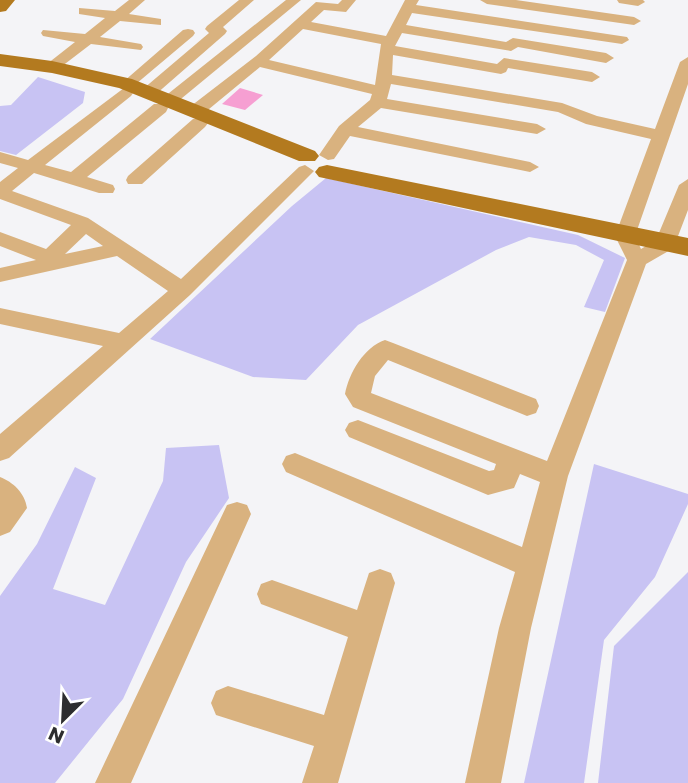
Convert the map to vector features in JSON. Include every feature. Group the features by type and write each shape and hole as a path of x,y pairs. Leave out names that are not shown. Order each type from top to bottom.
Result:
{"main road":[{"path":"0,7 6,0"},
{"path":"0,60 52,67 127,89 317,163 631,239 678,239"},
{"path":"0,68 127,89"}],"street":[{"path":"52,67 138,0"},
{"path":"247,0 212,29 278,44"},
{"path":"74,179 160,100 220,59 294,0"},
{"path":"135,180 254,64 321,5 341,9 349,0"},
{"path":"487,0 530,3 634,21"},
{"path":"490,94 530,3"},
{"path":"0,450 182,289 317,163 381,91 391,39 410,4 520,26 622,40"},
{"path":"84,10 156,22"},
{"path":"300,24 391,39 502,66 542,86 661,136"},
{"path":"160,100 195,53 220,31"},
{"path":"48,33 136,47"},
{"path":"182,289 84,225 0,192 127,89 188,33"},
{"path":"391,39 512,45 606,58"},
{"path":"172,47 381,91 537,129"},
{"path":"483,783 515,628 555,476 661,136 688,62"},
{"path":"381,91 490,94 592,77"},
{"path":"345,130 530,167"},
{"path":"0,157 106,189"},
{"path":"678,239 688,185"},
{"path":"54,260 84,225"},
{"path":"0,238 54,260"},
{"path":"0,275 54,260 120,249"},
{"path":"0,316 123,342"},
{"path":"527,406 385,349 375,357 357,388 357,394 362,400 555,476"},
{"path":"358,430 488,483 504,480 511,459"},
{"path":"295,464 531,565"},
{"path":"0,489 13,503 13,508 0,523"},
{"path":"113,783 237,514"},
{"path":"320,783 380,583"},
{"path":"272,594 366,629"},
{"path":"228,703 334,735"}],"shaded area":[{"path":"38,77 85,92 83,103 16,155 0,151 0,106 11,105"},
{"path":"326,178 578,235 625,258 605,312 584,307 604,260 576,245 529,237 496,250 358,325 306,380 253,377 150,339 292,206"},
{"path":"219,445 229,498 186,562 123,699 55,783 0,783 0,596 37,544 75,467 96,478 53,589 105,605 163,481 166,448"},
{"path":"594,464 688,494 688,504 655,577 604,640 584,783 524,783"},
{"path":"688,572 688,783 598,783 614,646"}],"building":[{"path":"240,88 263,95 245,110 222,104"}]}
